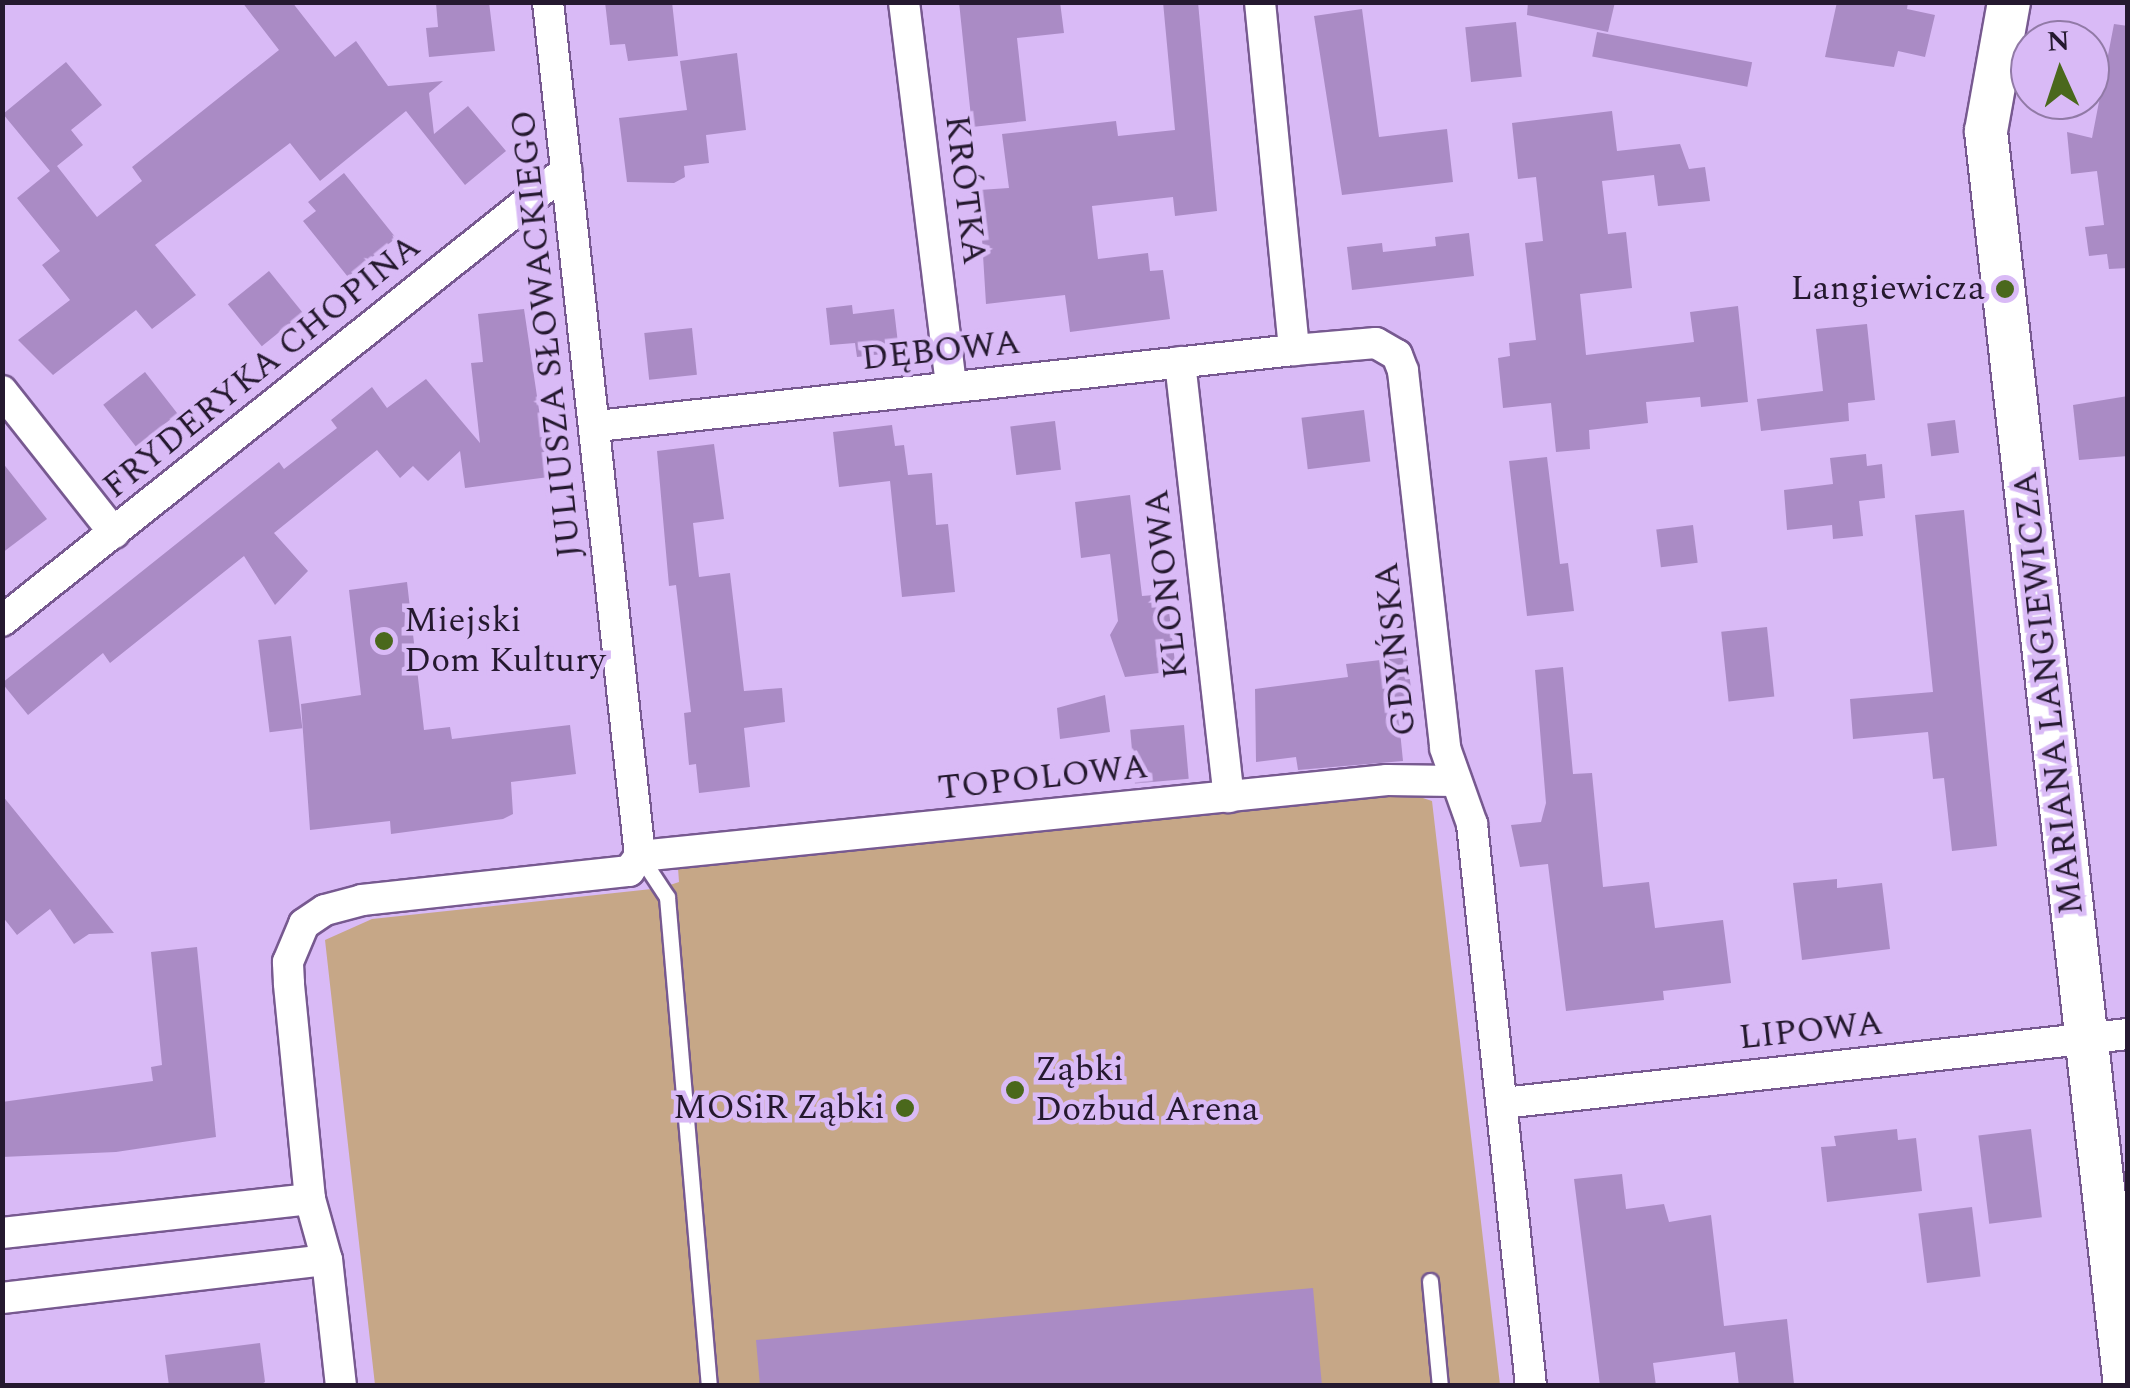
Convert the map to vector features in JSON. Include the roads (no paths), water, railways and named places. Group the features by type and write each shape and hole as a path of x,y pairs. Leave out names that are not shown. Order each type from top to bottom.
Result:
{"street":[{"name":"JULIUSZA SŁOWACKIEGO","path":"548,2 597,426 640,856"},
{"name":"KRÓTKA","path":"904,2 951,387"},
{"path":"1260,2 1294,350"},
{"name":"MARIANA LANGIEWICZA","path":"2009,2 1986,131 2107,1036 2124,1386"},
{"name":"FRYDERYKA CHOPINA","path":"2,621 566,171"},
{"name":"GDYŃSKA","path":"1294,350 1376,343 1397,355 1403,371 1454,782 1472,824 1531,1386"},
{"name":"DĘBOWA","path":"597,426 1294,350"},
{"name":"KLONOWA","path":"1180,362 1228,797"},
{"path":"2,391 114,533"},
{"name":"TOPOLOWA","path":"640,856 1387,780 1454,782"},
{"path":"341,1386 327,1260 310,1198 288,962 304,924 344,903 629,871 640,856"},
{"name":"LIPOWA","path":"1503,1103 2107,1036"},
{"path":"2,1233 310,1198"},
{"path":"2,1298 327,1260"}],"lane":[{"path":"640,856 667,898 709,1386"},
{"path":"1430,1281 1440,1386"}],"place":[{"name":"Langiewicza","path":"2005,289"},
{"name":"Miejski Dom Kultury","path":"384,641"},
{"name":"Ząbki Dozbud Arena","path":"1015,1090"},
{"name":"MOSiR Ząbki","path":"905,1108"}]}
